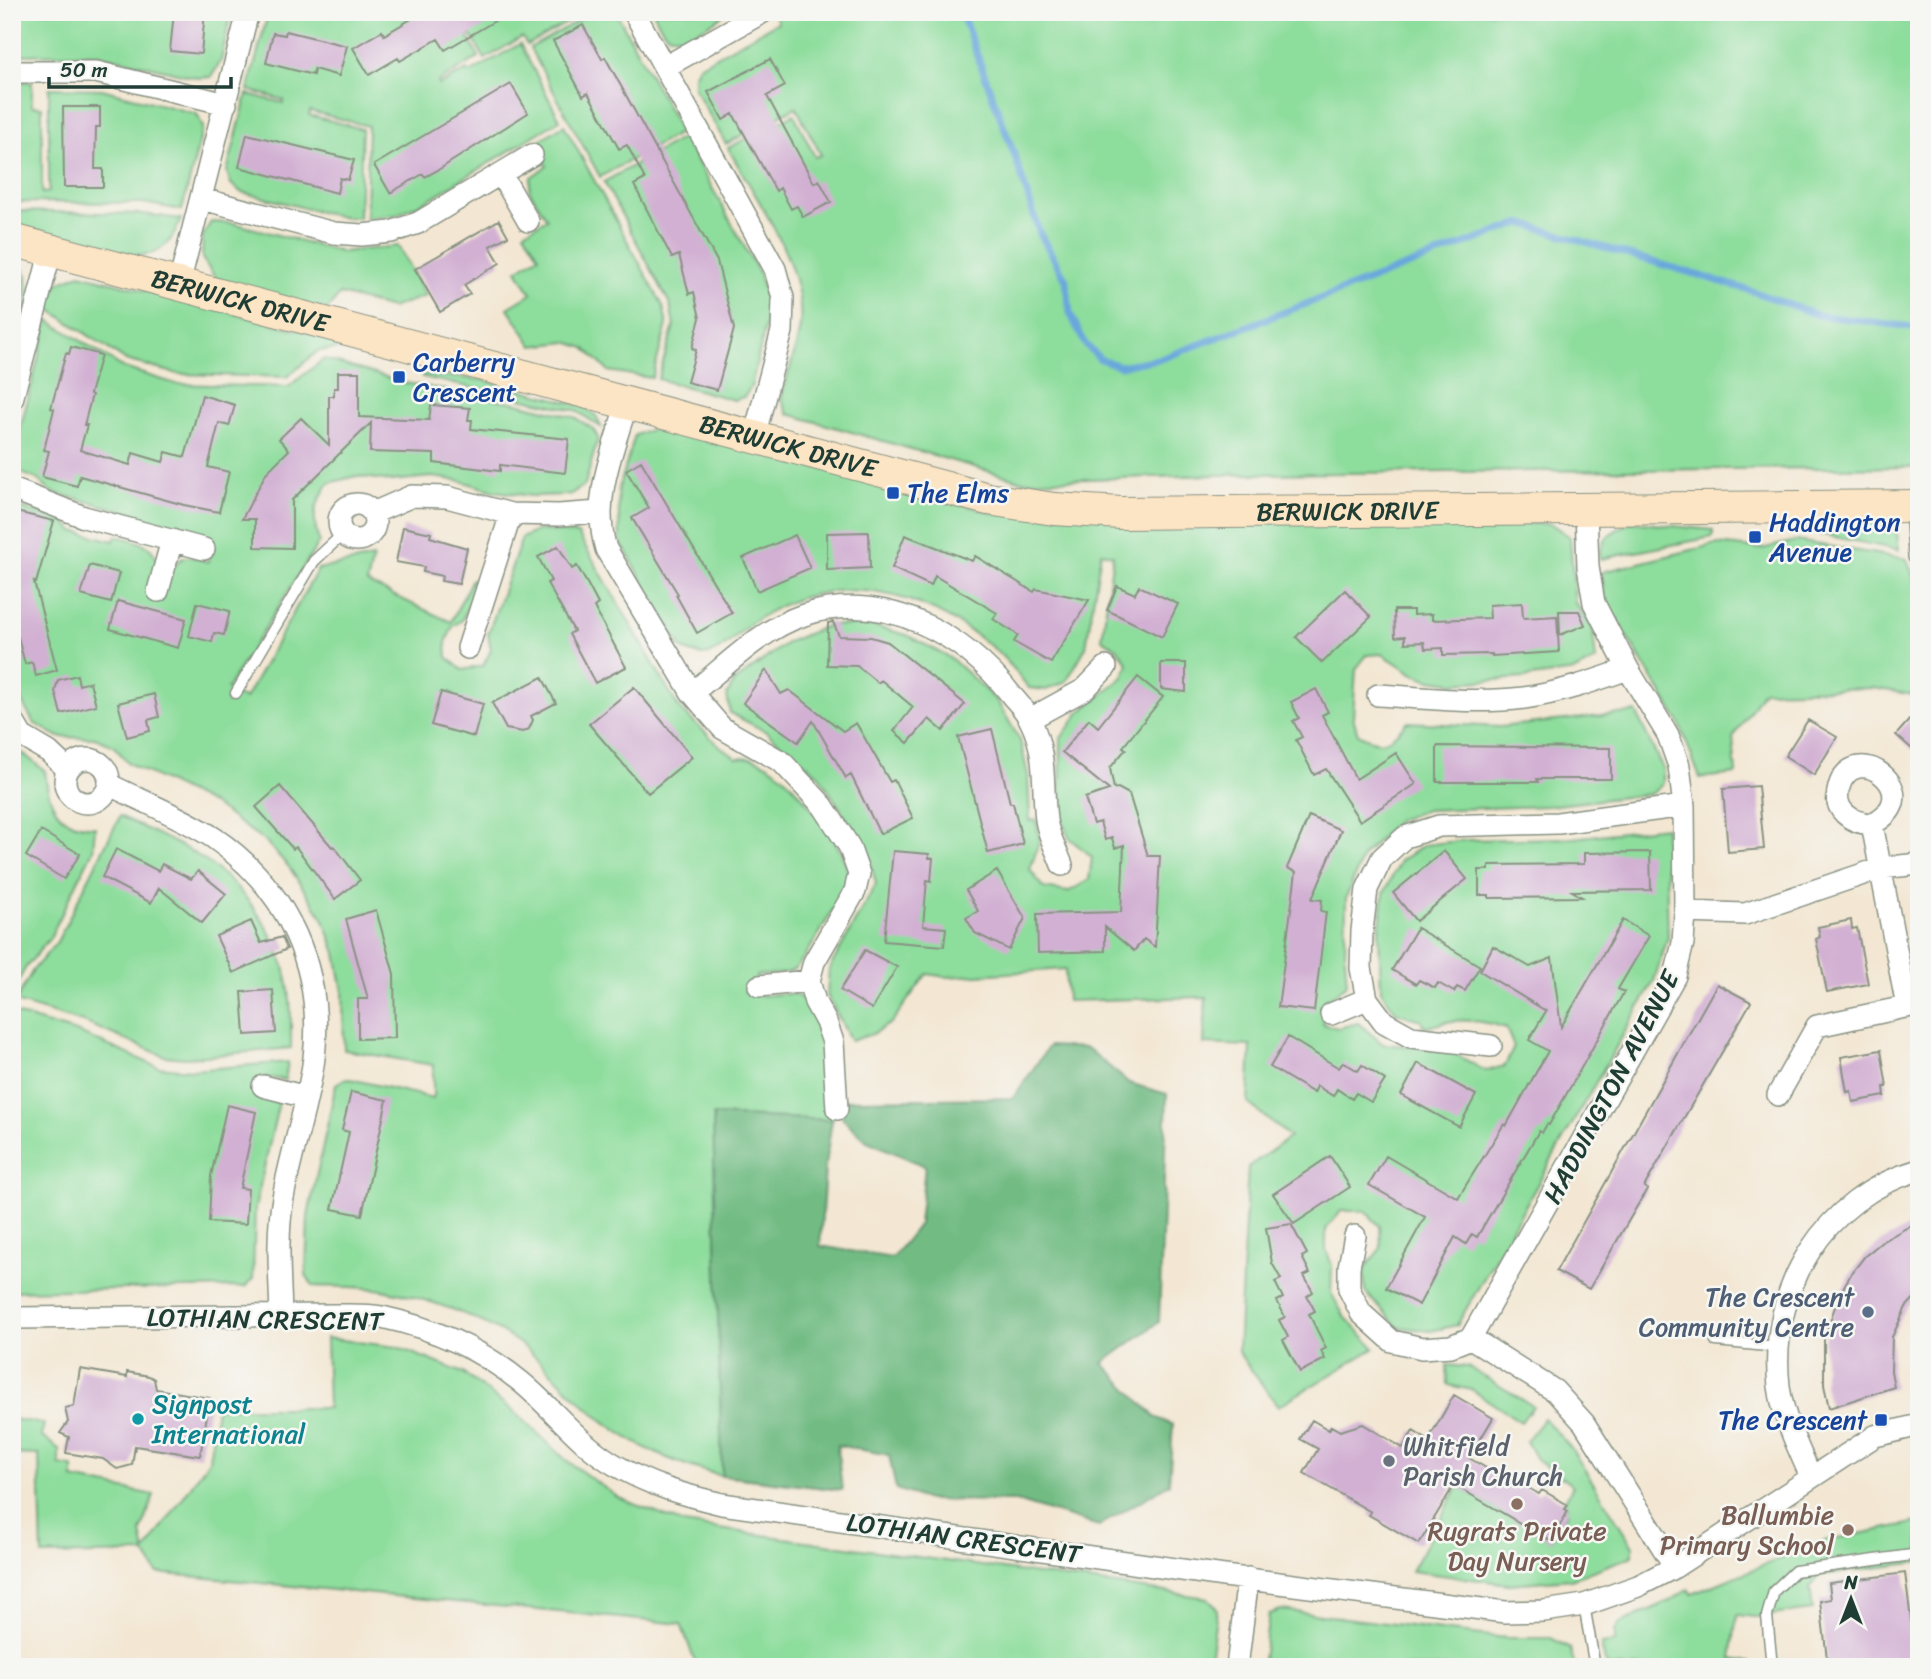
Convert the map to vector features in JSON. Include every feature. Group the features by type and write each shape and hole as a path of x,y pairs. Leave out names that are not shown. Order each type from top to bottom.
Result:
{"street":[{"path":"179,284 248,12"},
{"path":"634,12 775,269 783,298 782,331 754,437"},
{"path":"665,67 763,12"},
{"path":"12,72 96,72 226,104"},
{"path":"202,199 334,233 362,235 391,232 418,223 532,155"},
{"path":"501,174 528,221"},
{"name":"BERWICK DRIVE","path":"12,240 988,499 1054,509 1121,513 1917,506"},
{"path":"12,400 51,250"},
{"path":"627,404 604,480 599,512 606,549 692,693 722,728 782,762 823,806 849,846 859,874 855,891 814,962 809,981 815,1002 833,1042 837,1109"},
{"path":"12,489 84,517 204,549"},
{"path":"344,534 340,528 340,515 349,506 362,505 373,513 412,496 447,497 511,514 599,512"},
{"path":"1917,506 1919,556"},
{"name":"HADDINGTON AVENUE","path":"1471,1338 1675,976 1683,943 1684,806 1679,766 1668,735 1628,669 1594,603 1588,567 1586,510"},
{"path":"468,648 511,514"},
{"path":"159,591 172,540"},
{"path":"692,693 769,632 804,615 842,607 881,609 918,621 958,643 998,677 1030,719 1041,747 1046,822 1062,865"},
{"path":"1030,719 1084,689 1106,667"},
{"path":"1378,695 1448,700 1523,698 1573,688 1628,669"},
{"path":"12,719 22,736 49,752 68,770"},
{"path":"80,760 95,760 107,770 110,785 107,793 95,803 73,799 65,785 68,770 80,760"},
{"path":"110,785 214,838 257,874 289,916 309,967 316,1018 314,1059 283,1198 280,1224 281,1315"},
{"path":"1491,1046 1411,1037 1384,1023 1367,999 1361,968 1367,889 1382,858 1405,837 1439,826 1558,823 1684,806"},
{"path":"1778,1095 1817,1026 1913,1006 1872,824"},
{"path":"1685,912 1745,914 1881,868 1919,864"},
{"path":"759,986 809,981"},
{"path":"1331,1014 1367,999"},
{"path":"263,1086 306,1097"},
{"path":"1811,1477 1788,1425 1779,1387 1777,1347 1782,1313 1793,1279 1814,1243 1839,1213 1872,1190 1919,1170"},
{"path":"1355,1236 1349,1267 1349,1289 1361,1313 1392,1341 1423,1348 1451,1346 1471,1338 1555,1391 1584,1423 1675,1567"},
{"name":"LOTHIAN CRESCENT","path":"12,1318 281,1315 380,1317 428,1330 474,1350 521,1382 577,1437 616,1466 669,1491 722,1504 1505,1612 1544,1611 1584,1605 1638,1586 1675,1567 1875,1436 1919,1425"},
{"path":"1237,1667 1248,1578"}],"lane":[{"path":"236,693 314,561 344,534"},
{"path":"1716,1341 1777,1347"},
{"path":"1772,1667 1767,1616 1774,1591 1795,1571 1919,1554"},
{"path":"1584,1605 1595,1667"}],"green space":[{"path":"12,12 231,12 221,61 211,77 198,78 98,54 12,55"},
{"path":"272,12 453,12 479,57 438,82 439,85 467,70 470,73 520,44 560,120 426,201 396,215 366,218 368,126 310,111 309,115 362,129 359,218 341,217 241,192 231,184 227,172 247,94 283,103 284,100 248,90 266,21"},
{"path":"457,12 586,12 527,45 522,37 485,59"},
{"path":"594,12 616,12 681,132 600,177 530,48"},
{"path":"653,12 728,12 688,35 672,36 665,32"},
{"path":"773,12 1919,12 1919,467 1250,474 1023,481 788,414 781,399 800,326 800,303 795,280 777,234 728,148 794,114 815,157 821,155 796,107 726,144 694,88 694,76 699,66 778,22"},
{"path":"12,82 32,82 32,106 42,107 42,193 49,192 49,88 102,89 197,114 203,127 182,210 143,203 12,202"},
{"path":"564,125 663,306 667,325 652,378 608,371 585,348 567,342 533,346 508,308 531,294 517,270 539,256 524,232 547,219 529,190 531,177 547,166 533,144"},
{"path":"684,137 759,273 765,297 766,323 751,387 744,397 734,400 658,379 674,326 670,304 604,182"},
{"path":"12,211 143,214 181,219 177,230 165,246 143,255 85,246 12,225"},
{"path":"211,222 233,223 341,252 398,246 426,296 391,308 340,294 327,310 216,279 202,258 203,235"},
{"path":"12,254 27,275 28,301 12,361"},
{"path":"80,274 322,336 345,348 318,351 287,377 178,374 125,360 48,308 58,283"},
{"path":"48,320 124,368 176,384 288,387 324,359 406,383 517,403 574,417 593,429 598,438 585,485 569,495 532,496 494,491 461,481 432,477 391,481 356,476 329,483 315,511 319,542 227,689 245,699 318,569 373,558 367,583 451,622 472,579 479,581 462,620 453,626 446,642 447,657 462,670 483,666 491,650 488,634 522,538 538,530 578,534 679,708 721,747 737,758 747,757 762,761 785,778 830,834 848,874 834,908 793,970 756,976 758,996 796,995 807,1003 815,1016 825,1052 832,1120 713,1115 722,1476 668,1458 621,1434 581,1402 526,1348 485,1324 452,1309 399,1293 365,1288 313,1286 306,1275 308,1216 336,1084 346,1078 433,1098 433,1065 344,1050 343,992 336,953 323,918 289,867 266,842 214,805 128,763 114,746 95,738 59,737 34,723 12,685 12,508 60,518 74,531 114,541 116,536 141,543 150,549 157,560 176,565 186,557 208,562 214,541 120,516 121,510 51,492 37,479 19,472 13,457"},
{"path":"422,374 484,380 583,406 596,416 601,427 575,410 422,377"},
{"path":"659,427 995,513 1551,524 1570,537 1575,603 1592,625 1596,660 1575,671 1453,683 1430,680 1412,673 1382,654 1367,655 1356,669 1353,717 1358,734 1374,741 1386,741 1407,722 1500,727 1636,712 1663,769 1663,784 1651,794 1548,806 1426,810 1398,820 1363,856 1346,898 1347,984 1321,1005 1323,1024 1338,1028 1358,1023 1383,1044 1449,1050 1485,1071 1505,1066 1514,1047 1506,1028 1468,1021 1423,1026 1421,1020 1397,1013 1381,991 1379,932 1384,893 1400,861 1424,845 1465,840 1573,838 1665,827 1668,937 1654,981 1457,1325 1431,1331 1398,1327 1365,1292 1364,1269 1381,1248 1380,1226 1365,1211 1341,1211 1326,1229 1326,1249 1332,1266 1331,1293 1344,1316 1375,1348 1278,1406 1238,1352 1248,1167 1290,1137 1248,1103 1251,1046 1204,1044 1206,997 1067,1001 1065,969 947,977 927,974 891,1023 872,1034 851,1041 827,995 829,969 876,884 868,852 818,774 765,731 730,713 727,695 734,682 788,642 829,625 873,626 907,635 952,659 997,701 1020,740 1028,775 1030,821 1036,820 1040,839 1030,870 1044,888 1068,892 1089,880 1092,857 1069,838 1060,814 1061,738 1080,712 1123,677 1128,664 1117,648 1102,639 1113,555 1101,552 1086,647 1066,682 1046,690 1029,688 998,652 966,628 938,612 908,600 878,593 848,591 817,594 786,604 750,624 717,651 695,654 682,649 620,541 618,491 635,435"},
{"path":"1837,521 1881,522 1897,533 1899,550 1795,529"},
{"path":"1632,522 1713,530 1713,537 1600,559 1602,545 1609,535"},
{"path":"1796,541 1907,559 1919,592 1919,696 1874,688 1763,691 1733,738 1736,774 1700,778 1678,720 1603,598 1602,572 1716,544 1761,549"},
{"path":"12,745 45,771 49,794 60,814 75,824 95,827 93,850 50,938 26,967 12,992"},
{"path":"120,816 208,862 236,887 260,916 278,949 287,977 291,1048 185,1058 164,1056 86,1023 15,1002 33,970 57,942"},
{"path":"12,1013 79,1033 158,1067 193,1070 288,1062 285,1080 265,1077 260,1096 279,1102 255,1208 253,1279 245,1287 12,1291"},
{"path":"1049,1046 1087,1048 1129,1083 1167,1094 1159,1322 1103,1363 1155,1417 1173,1425 1169,1484 1099,1526 1016,1501 928,1500 896,1489 889,1455 837,1445 842,1490 722,1476 713,1115 832,1120 825,1167 820,1246 892,1258 919,1224 925,1166 867,1141 842,1118 846,1100 1013,1098"},
{"path":"326,1338 397,1347 463,1373 516,1413 567,1461 619,1498 684,1524 1208,1598 1217,1609 1209,1667 697,1667 681,1624 157,1573 145,1553 42,1555 39,1455 12,1454 12,1419 44,1424 41,1436 59,1449 59,1465 73,1467 73,1479 154,1495 141,1532 145,1552 209,1460 217,1408 328,1408"},
{"path":"1447,1365 1468,1367 1533,1406 1521,1422 1472,1390 1448,1385"},
{"path":"1544,1418 1571,1448 1633,1546 1633,1556 1571,1579 1509,1584 1411,1571 1458,1487 1551,1540 1568,1512 1565,1509 1567,1505 1563,1503 1573,1486 1536,1459 1526,1441"},
{"path":"1919,1522 1919,1562 1820,1575 1810,1588 1813,1610 1755,1617 1737,1615 1731,1659 1751,1662 1750,1667 1609,1667 1605,1662 1601,1644 1615,1642 1615,1631 1620,1623 1670,1601 1688,1589 1692,1594 1824,1541"},
{"path":"1281,1610 1506,1638 1551,1638 1570,1648 1575,1667 1262,1667 1269,1614"}],"building":[{"path":"174,12 205,12 201,54 170,51"},
{"path":"423,12 510,12 445,50 438,39 369,75 353,48 382,31 384,35"},
{"path":"583,25 602,59 605,57 717,261 734,329 717,390 687,382 696,350 692,348 700,318 694,292 689,294 679,255 672,258 634,185 645,179 627,145 619,149 588,93 583,96 553,41"},
{"path":"286,31 347,46 339,76 314,69 313,75 266,63 273,33 285,35"},
{"path":"770,59 785,86 767,96 814,183 819,180 831,202 803,217 797,206 791,209 780,188 776,191 733,114 723,120 708,92"},
{"path":"511,84 528,113 438,170 425,177 423,174 390,193 374,165"},
{"path":"63,107 100,107 100,127 96,127 95,169 103,169 103,187 64,187"},
{"path":"247,134 354,160 348,180 340,178 337,193 239,167"},
{"path":"499,220 508,236 490,246 500,263 464,285 470,294 440,312 415,269"},
{"path":"71,347 101,355 90,394 92,395 84,425 87,425 80,450 130,465 133,453 163,462 166,452 185,457 202,395 235,405 229,426 219,423 208,467 229,472 219,512 80,476 77,486 42,477 49,451 44,450 54,409 51,408 66,353 69,354"},
{"path":"338,372 359,372 359,417 429,420 431,405 470,408 468,420 472,420 471,429 569,439 565,473 500,465 500,471 434,463 434,454 370,452 371,423 292,500 292,548 255,547 255,519 242,519 266,473 289,450 279,439 301,418 329,445 329,396 334,396 334,388 338,388"},
{"path":"641,461 732,613 697,633 676,595 678,594 632,518 649,508 626,470"},
{"path":"16,512 54,521 36,583 34,582 57,670 36,676 32,662 25,664 18,637 12,638 12,527"},
{"path":"403,527 431,533 430,537 467,548 459,584 441,581 442,576 423,572 424,567 396,562"},
{"path":"869,532 870,568 827,570 827,533"},
{"path":"795,535 810,568 757,591 743,558"},
{"path":"905,535 972,561 975,556 1034,592 1036,589 1089,600 1051,663 1014,642 1018,635 993,619 997,613 935,576 931,586 892,568"},
{"path":"558,546 572,569 577,566 588,585 598,604 594,607 626,667 595,683 569,634 574,631 547,583 551,581 538,557"},
{"path":"90,565 119,573 111,603 81,595"},
{"path":"1117,586 1135,594 1139,586 1178,604 1162,637 1107,610"},
{"path":"1345,590 1371,617 1322,663 1296,637"},
{"path":"118,601 186,619 178,648 110,629"},
{"path":"197,603 230,611 224,635 214,633 212,642 189,636"},
{"path":"1522,603 1523,618 1557,616 1559,652 1492,656 1443,655 1443,648 1425,649 1424,642 1405,643 1405,636 1395,637 1394,610 1413,610 1413,615 1432,614 1432,620 1490,618 1489,605"},
{"path":"1559,611 1579,611 1585,625 1560,635"},
{"path":"833,622 839,636 871,637 888,642 965,704 943,731 929,719 908,743 894,731 913,707 881,680 878,683 857,666 827,665 828,623"},
{"path":"1161,663 1186,663 1186,692 1161,689"},
{"path":"766,670 781,694 789,690 843,731 856,723 890,782 894,780 913,818 880,834 851,775 846,778 813,721 798,742 743,703"},
{"path":"77,675 79,685 90,682 96,705 61,714 55,691 58,680"},
{"path":"542,677 556,703 531,716 533,720 529,729 523,732 506,729 492,703"},
{"path":"1138,677 1163,697 1123,747 1126,749 1110,768 1114,789 1118,788 1129,794 1148,856 1160,856 1155,947 1144,939 1134,951 1105,927 1105,951 1038,953 1037,914 1121,912 1124,845 1115,848 1112,838 1105,840 1100,822 1093,824 1085,798 1109,790 1062,752 1089,719 1098,727"},
{"path":"634,687 692,757 648,793 589,724"},
{"path":"1316,689 1328,712 1322,715 1356,779 1396,753 1416,784 1360,821 1326,769 1314,775 1296,740 1302,737 1293,721 1299,718 1291,702"},
{"path":"441,692 483,704 474,737 431,725"},
{"path":"154,694 159,717 148,720 150,731 127,737 118,703"},
{"path":"1919,709 1919,755 1896,735"},
{"path":"1808,720 1837,737 1814,775 1785,756"},
{"path":"992,729 1023,844 988,853 958,737"},
{"path":"1437,746 1611,748 1611,779 1437,782"},
{"path":"280,786 332,847 334,846 360,880 335,899 296,847 293,849 256,807"},
{"path":"1758,786 1764,849 1728,852 1723,789"},
{"path":"1309,816 1341,830 1312,899 1322,900 1321,911 1326,912 1314,1011 1278,1007 1296,872 1287,868"},
{"path":"41,831 80,854 64,879 26,856"},
{"path":"116,849 158,871 162,864 191,879 198,871 226,894 202,923 159,888 151,903 102,877"},
{"path":"893,851 929,854 929,858 933,858 931,881 927,880 923,926 946,928 944,946 884,941"},
{"path":"1444,851 1467,879 1416,921 1393,893"},
{"path":"1650,852 1651,890 1572,891 1582,897 1489,898 1489,895 1479,895 1479,870 1489,870 1489,865 1584,864 1584,853"},
{"path":"997,871 1025,918 1009,950 975,933 966,918 978,911 966,890"},
{"path":"376,910 394,974 395,1038 358,1039 358,999 368,999 346,919"},
{"path":"1623,920 1649,936 1618,989 1624,992 1549,1125 1547,1124 1542,1133 1539,1131 1477,1237 1472,1234 1466,1244 1455,1237 1419,1305 1386,1288 1425,1217 1369,1185 1386,1156 1458,1198 1504,1124 1506,1126 1548,1051 1529,1040 1546,1011 1480,971 1493,946 1530,967 1552,958 1561,1027"},
{"path":"1851,920 1852,929 1857,928 1868,984 1827,992 1816,939 1820,937 1818,927"},
{"path":"251,921 261,943 282,937 287,949 233,973 216,936"},
{"path":"1417,928 1480,966 1465,991 1457,987 1454,992 1438,983 1435,988 1419,980 1416,984 1392,970"},
{"path":"865,950 897,967 872,1009 840,990"},
{"path":"1717,984 1751,1002 1644,1187 1647,1189 1589,1289 1556,1271"},
{"path":"273,990 276,1033 245,1035 242,992"},
{"path":"1288,1037 1339,1068 1343,1062 1358,1071 1362,1065 1385,1080 1371,1102 1356,1093 1352,1099 1337,1089 1333,1096 1317,1086 1314,1093 1270,1067"},
{"path":"1881,1050 1887,1087 1884,1087 1885,1096 1853,1102 1851,1091 1847,1092 1841,1057"},
{"path":"1418,1063 1476,1095 1459,1127 1401,1095"},
{"path":"351,1092 387,1100 362,1215 332,1209 349,1132 342,1130"},
{"path":"227,1105 256,1112 240,1188 248,1189 246,1224 209,1222 211,1176"},
{"path":"1330,1156 1350,1187 1294,1224 1273,1194"},
{"name":"The Crescent Community Centre","path":"1919,1221 1919,1293 1906,1307 1892,1337 1891,1371 1894,1387 1829,1408 1824,1385 1824,1339 1839,1295 1865,1256 1883,1241"},
{"path":"1291,1224 1307,1254 1302,1257 1310,1273 1304,1276 1313,1292 1307,1296 1315,1311 1309,1314 1326,1348 1321,1351 1325,1359 1300,1372 1283,1340 1288,1337 1279,1320 1285,1317 1277,1301 1283,1298 1275,1282 1281,1279 1272,1263 1266,1228"},
{"name":"Signpost International","path":"80,1369 127,1377 127,1372 149,1376 154,1379 156,1389 210,1398 200,1456 135,1446 132,1465 117,1469 103,1459 66,1453 69,1437 60,1433 68,1422 65,1408 74,1406"},
{"name":"Whitfield Parish Church","path":"1454,1395 1493,1418 1469,1458 1505,1479 1507,1476 1539,1494 1542,1490 1568,1505 1565,1509 1568,1511 1551,1541 1454,1485 1419,1544 1304,1473 1318,1449 1300,1439 1312,1420 1329,1430 1331,1426 1340,1431 1363,1424 1403,1448 1413,1431 1428,1440"},
{"path":"1905,1573 1917,1667 1828,1667 1820,1601 1831,1599 1829,1583"}],"waterway":[{"path":"961,12 1014,154 1040,234 1066,280 1070,313 1085,344 1100,359 1120,366 1163,358 1521,223 1752,291 1817,315 1919,328"}],"place":[{"name":"Carberry Crescent","path":"399,377"},
{"name":"The Elms","path":"893,493"},
{"name":"Haddington Avenue","path":"1755,537"},
{"name":"The Crescent Community Centre","path":"1868,1312"},
{"name":"Signpost International","path":"138,1419"},
{"name":"The Crescent","path":"1881,1420"},
{"name":"Whitfield Parish Church","path":"1389,1461"},
{"name":"Rugrats Private Day Nursery","path":"1517,1504"},
{"name":"Ballumbie Primary School","path":"1848,1530"}]}
